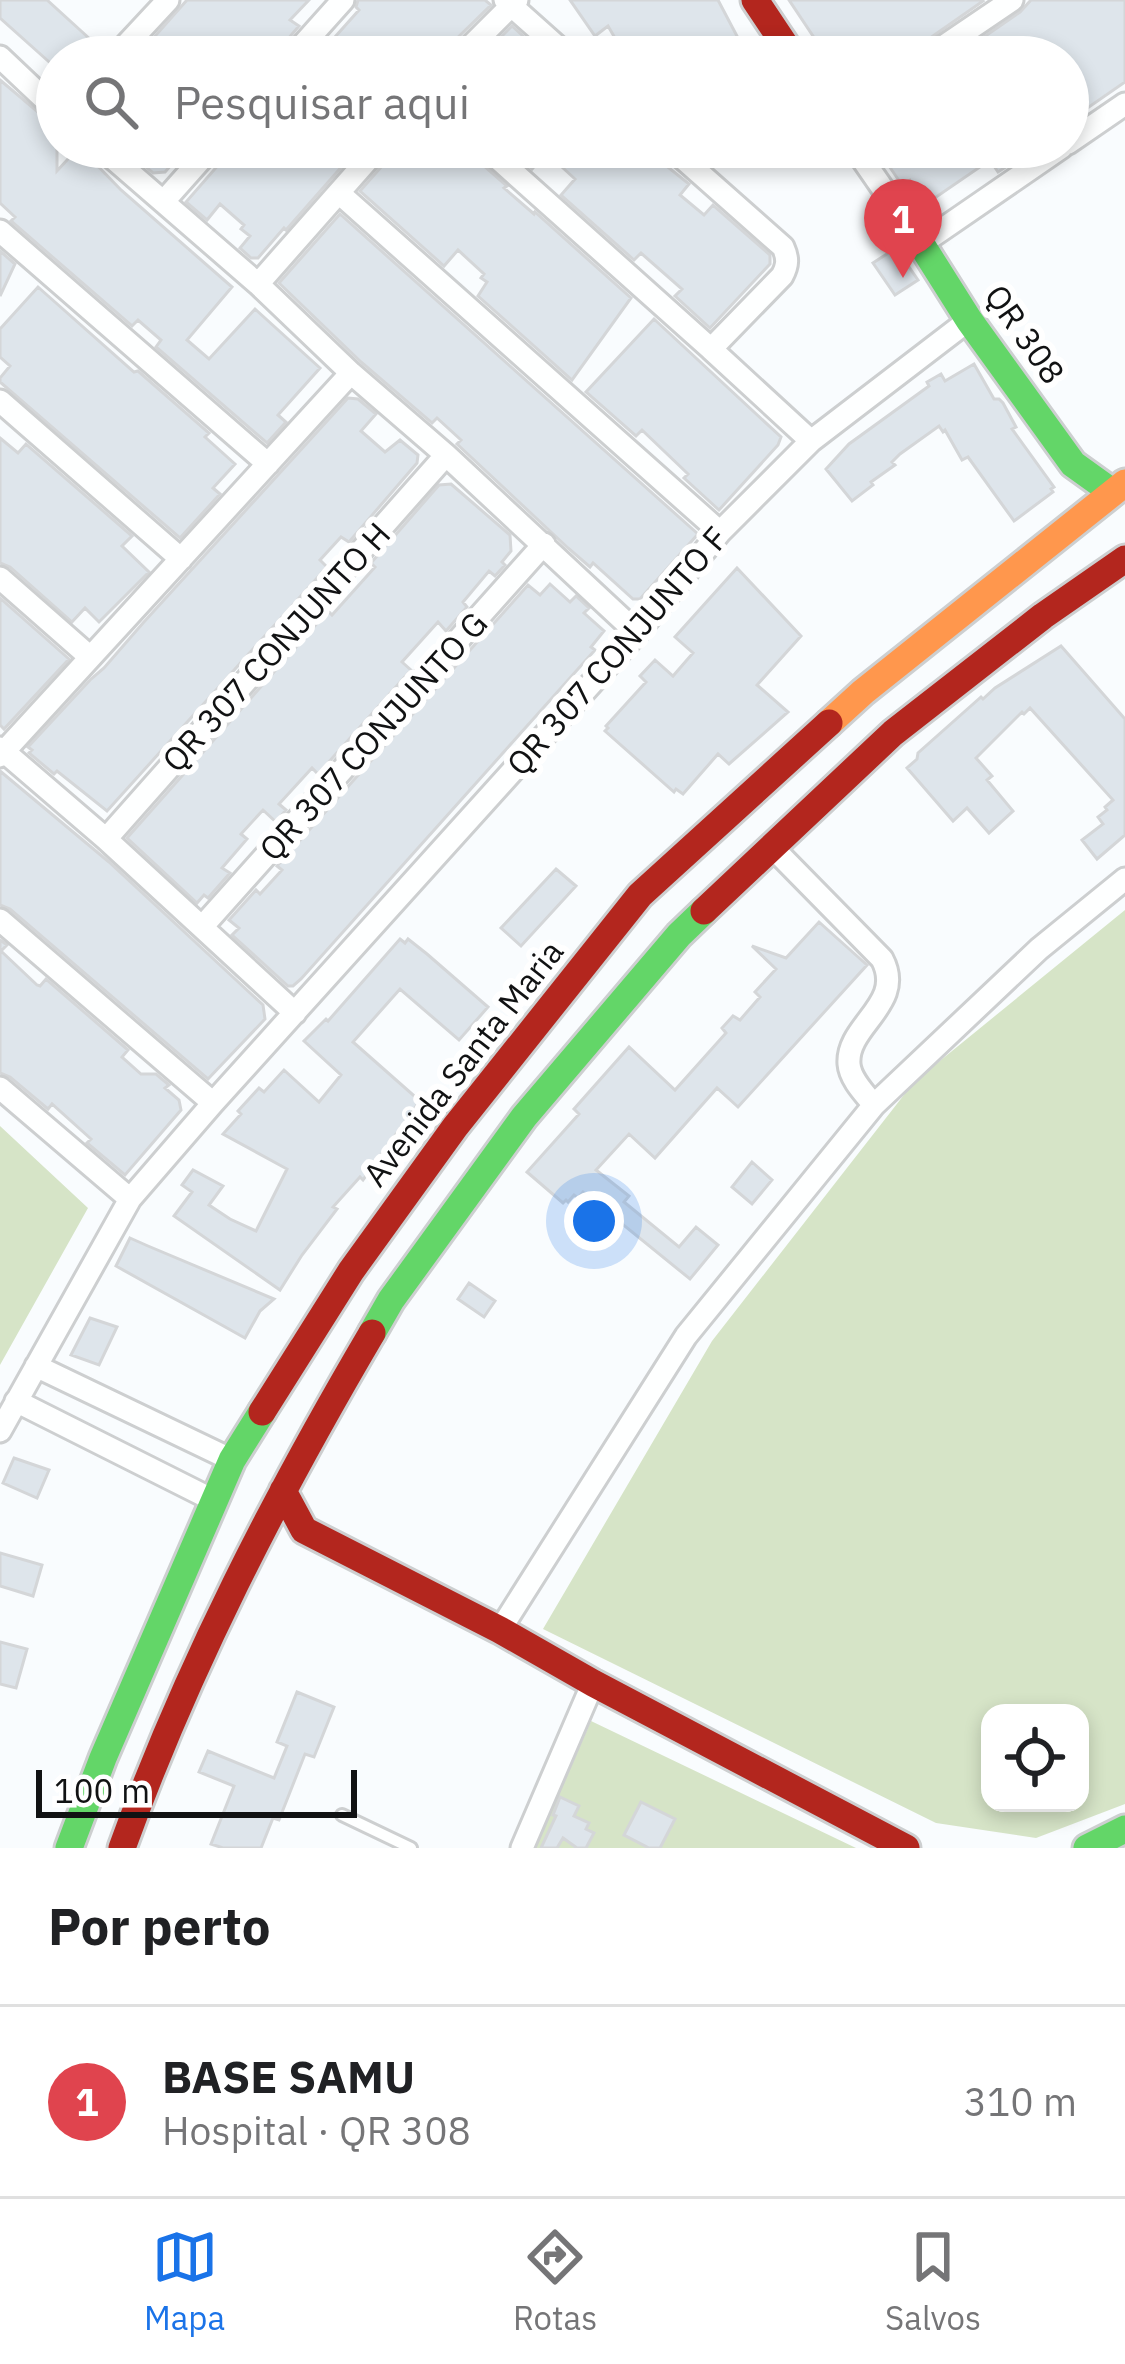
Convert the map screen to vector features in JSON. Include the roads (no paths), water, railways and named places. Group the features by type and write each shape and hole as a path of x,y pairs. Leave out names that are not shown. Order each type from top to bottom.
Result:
{"main road":[{"path":"761,2 781,36"},
{"name":"QR 308","path":"921,244 968,320 1072,464 1081,516"},
{"name":"QR 308","path":"1072,464 1119,488"},
{"name":"Avenida Santa Maria","path":"69,1848 232,1460 351,1271 455,1127 640,895 863,692 1119,488"},
{"path":"83,1809 125,1838 222,1607 314,1431 392,1300 524,1117 663,953 893,733 1042,616 1125,559"},
{"path":"863,692 893,733"},
{"path":"421,1258 400,1234 455,1127"},
{"path":"351,1271 380,1286 392,1300"},
{"path":"283,1491 304,1529 906,1848"},
{"path":"256,1542 304,1529"},
{"path":"103,1758 145,1784"},
{"path":"1087,1848 1125,1829"},
{"path":"1104,1848 1125,1844"}],"street":[{"path":"135,36 168,0"},
{"path":"311,36 343,0"},
{"path":"959,36 1012,0"},
{"path":"479,36 511,2 547,36"},
{"path":"0,57 36,91"},
{"path":"1089,129 1125,104"},
{"path":"125,168 258,284 637,633"},
{"path":"164,201 193,168"},
{"path":"258,284 361,168"},
{"path":"508,168 811,441"},
{"path":"694,168 783,247 787,256 782,276 711,349"},
{"path":"869,168 921,244 1032,168"},
{"path":"339,193 720,532"},
{"path":"0,231 268,464"},
{"name":"QR 307 CONJUNTO F","path":"0,1431 130,1199 213,1103 637,633 720,532 811,441 968,320"},
{"path":"295,1013 106,838 1,752 351,373"},
{"path":"0,401 181,559"},
{"name":"QR 307 CONJUNTO H","path":"106,838 446,455"},
{"name":"QR 307 CONJUNTO G","path":"202,927 544,544"},
{"path":"0,578 90,657"},
{"path":"772,848 887,969 885,997 852,1047 848,1062 852,1076 874,1105"},
{"path":"500,1630 686,1336 874,1105 1040,949 1125,880"},
{"path":"0,920 213,1103"},
{"path":"0,1088 130,1199"},
{"path":"36,1366 232,1460"},
{"path":"16,1401 213,1500"},
{"path":"522,1848 593,1683"}],"lane":[{"path":"342,1815 411,1848"}],"place":[{"name":"BASE SAMU","path":"903,278"}]}
